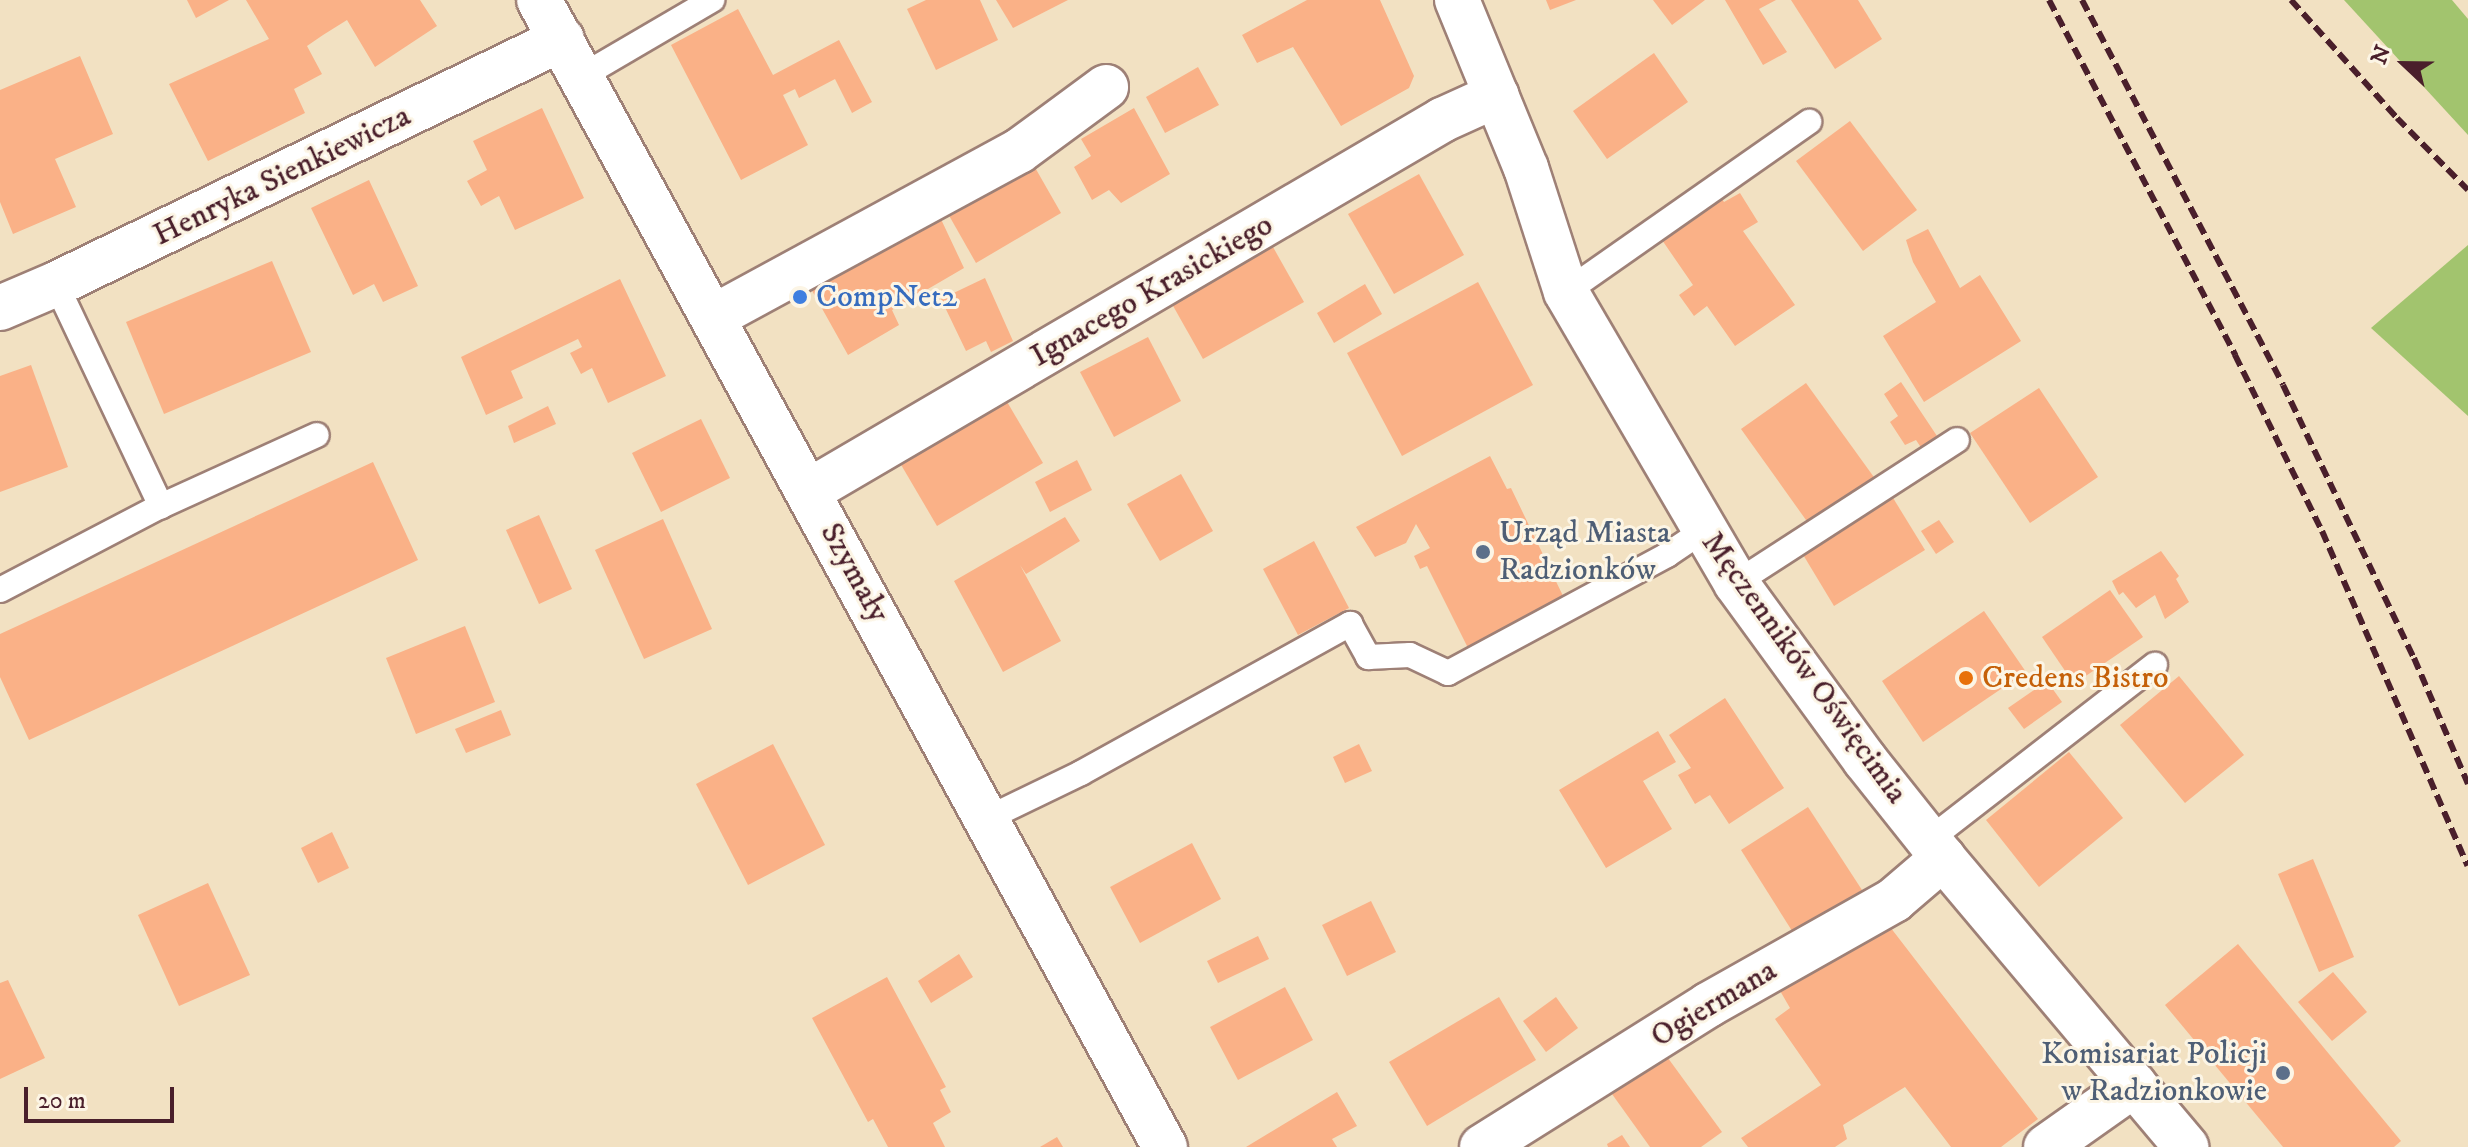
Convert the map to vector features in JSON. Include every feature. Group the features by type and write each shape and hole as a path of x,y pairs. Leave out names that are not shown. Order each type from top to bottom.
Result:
{"street":[{"name":"Szymały","path":"539,0 715,316 1165,1147"},
{"name":"Męczenników Oświęcimia","path":"1457,0 1526,168 1566,292 1736,583 1936,849 2186,1147"},
{"name":"Henryka Sienkiewicza","path":"0,308 572,57"},
{"path":"715,316 1019,151 1106,87"},
{"name":"Ignacego Krasickiego","path":"809,491 1442,120 1497,95"},
{"name":"Ogiermana","path":"1482,1147 1708,1005 1894,900 1936,849"},
{"path":"2046,1147 2134,1085"}],"lane":[{"path":"572,57 712,0"},
{"path":"1566,292 1809,122"},
{"path":"56,284 161,506"},
{"path":"0,590 161,506 317,435"},
{"path":"1736,583 1957,440"},
{"path":"988,818 1081,773 1350,624 1368,657 1410,655 1448,673 1667,555 1704,530"},
{"path":"1936,849 2155,665"}],"green space":[{"path":"2344,0 2452,0 2468,19 2468,135"},
{"path":"2468,245 2468,416 2371,328"}],"building":[{"path":"187,0 229,0 196,18"},
{"path":"246,0 420,0 437,26 375,67 347,20 307,46 322,74 294,89 305,113 208,161 169,84 269,39"},
{"path":"926,0 980,0 998,40 936,70 907,9"},
{"path":"996,0 1068,0 1013,28"},
{"path":"1307,0 1380,0 1414,76 1409,88 1341,126 1293,47 1257,63 1242,35"},
{"path":"1546,0 1576,0 1550,10"},
{"path":"1653,0 1705,0 1672,25"},
{"path":"1725,0 1776,0 1759,9 1787,52 1763,65"},
{"path":"1791,0 1858,0 1882,39 1835,69"},
{"path":"738,9 773,75 839,40 872,102 852,113 835,79 799,98 795,89 783,95 808,145 741,180 671,45"},
{"path":"1654,53 1688,102 1607,159 1573,111"},
{"path":"80,56 113,134 55,159 76,207 13,234 0,202 0,90"},
{"path":"1198,67 1219,105 1165,133 1146,97"},
{"path":"542,108 584,198 515,230 499,196 481,206 467,181 487,170 473,141"},
{"path":"1134,108 1170,174 1121,203 1109,190 1092,200 1074,167 1091,156 1081,139"},
{"path":"1850,121 1917,210 1863,251 1796,161"},
{"path":"1033,164 1061,213 976,263 947,212"},
{"path":"1419,174 1464,255 1394,294 1348,214"},
{"path":"369,180 418,286 383,302 374,284 353,295 311,208"},
{"path":"1740,193 1758,222 1743,231 1795,305 1735,346 1707,306 1694,316 1679,295 1693,285 1662,240 1722,199 1724,202"},
{"path":"939,215 964,268 892,310 899,325 848,355 810,287"},
{"path":"1928,229 1960,288 1980,275 2021,341 1924,402 1883,336 1936,302 1913,262 1906,240"},
{"path":"1273,247 1304,302 1203,359 1172,304"},
{"path":"272,261 311,352 164,414 126,322"},
{"path":"985,278 1013,341 991,352 986,341 966,351 941,299"},
{"path":"620,279 666,376 608,403 592,368 581,374 570,353 582,347 578,339 511,371 523,398 486,415 461,357"},
{"path":"1478,282 1533,385 1402,456 1347,353"},
{"path":"1365,284 1382,314 1334,343 1317,313"},
{"path":"1148,337 1181,401 1114,437 1080,372"},
{"path":"31,365 68,467 0,492 0,376"},
{"path":"1901,382 1941,442 1924,452 1916,440 1905,445 1890,422 1898,416 1884,394"},
{"path":"1806,383 1876,480 1811,527 1741,429"},
{"path":"2039,388 2098,477 2030,523 1970,433"},
{"path":"1006,400 1043,463 937,526 900,463"},
{"path":"548,406 556,424 514,443 508,426"},
{"path":"701,419 730,478 661,512 632,453"},
{"name":"Urząd Miasta Radzionków","path":"1490,456 1507,489 1511,488 1564,598 1468,648 1427,566 1420,569 1414,556 1430,548 1416,524 1406,543 1375,557 1356,527"},
{"path":"1077,460 1092,490 1050,512 1035,482"},
{"path":"373,462 418,560 29,740 0,677 0,634"},
{"path":"1181,474 1213,531 1160,561 1127,504"},
{"path":"1890,493 1925,550 1834,606 1799,548"},
{"path":"539,515 572,589 539,604 506,530"},
{"path":"1065,517 1080,541 1026,574 1020,565 1061,641 1003,672 954,581"},
{"path":"663,519 712,629 644,659 595,550"},
{"path":"1939,520 1954,542 1936,554 1921,531"},
{"path":"1314,541 1349,608 1298,635 1263,569"},
{"path":"2161,551 2179,576 2176,579 2189,602 2165,619 2155,595 2136,608 2123,592 2119,595 2112,581"},
{"path":"2110,590 2143,637 2074,684 2042,637"},
{"path":"1984,611 2026,672 1923,742 1882,681"},
{"path":"465,626 495,702 416,734 386,658"},
{"path":"2179,676 2244,755 2185,803 2120,725"},
{"path":"2047,681 2062,702 2024,729 2008,708"},
{"path":"1725,698 1784,788 1729,824 1710,795 1695,804 1678,775 1691,768 1669,735"},
{"path":"501,710 511,735 466,753 455,729"},
{"path":"1658,731 1676,762 1643,781 1672,829 1606,868 1559,790"},
{"path":"773,744 825,845 748,885 696,784"},
{"path":"1359,744 1372,771 1345,783 1333,757"},
{"path":"2069,752 2123,818 2039,887 1986,820"},
{"path":"1808,807 1862,890 1794,934 1741,850"},
{"path":"332,832 349,868 318,883 301,848"},
{"path":"1192,843 1221,899 1140,943 1110,887"},
{"path":"2313,859 2354,957 2319,972 2278,874"},
{"path":"208,883 250,975 179,1006 138,915"},
{"path":"1371,901 1396,952 1347,976 1322,925"},
{"path":"1877,910 2038,1119 2001,1147 1951,1147 1905,1087 1843,1125 1847,1139 1835,1147 1748,1147 1741,1138 1821,1085 1775,1019 1790,1008 1771,975"},
{"path":"1258,936 1269,959 1218,983 1207,961"},
{"name":"Komisariat Policji w Radzionkowie","path":"2238,944 2401,1141 2394,1147 2283,1147 2165,1005"},
{"path":"959,954 973,977 931,1003 918,981"},
{"path":"2333,972 2367,1012 2332,1041 2298,1002"},
{"path":"887,977 946,1087 940,1090 951,1112 933,1123 945,1147 888,1147 873,1119 868,1122 812,1018"},
{"path":"8,980 45,1058 0,1079 0,983"},
{"path":"1285,987 1313,1040 1238,1080 1210,1027"},
{"path":"1499,997 1536,1060 1427,1126 1389,1062"},
{"path":"1556,997 1578,1028 1546,1052 1523,1021"},
{"path":"1665,1054 1722,1132 1701,1147 1650,1147 1612,1094"},
{"path":"1337,1092 1357,1126 1332,1139 1337,1147 1246,1147"},
{"path":"1622,1135 1630,1147 1608,1147 1607,1144"},
{"path":"1057,1137 1063,1147 1040,1147"}],"railway":[{"path":"2049,0 2235,355 2322,531 2468,866"},
{"path":"2082,0 2283,385 2414,658 2468,784"},
{"path":"2291,0 2397,118 2468,190"}],"place":[{"name":"CompNet2","path":"800,297"},
{"name":"Urząd Miasta Radzionków","path":"1483,552"},
{"name":"Credens Bistro","path":"1966,678"},
{"name":"Komisariat Policji w Radzionkowie","path":"2283,1073"}]}
